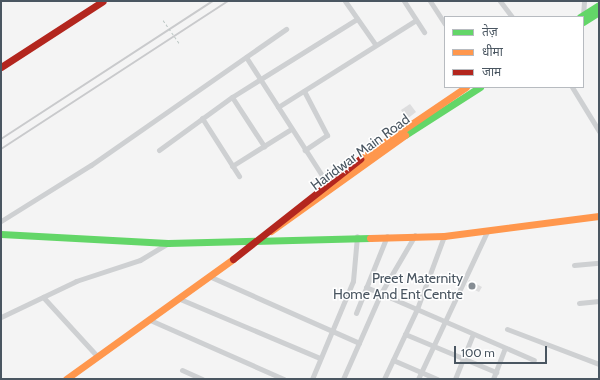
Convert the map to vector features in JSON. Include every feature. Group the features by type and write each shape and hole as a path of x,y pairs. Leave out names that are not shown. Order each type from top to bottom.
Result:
{"main road":[{"path":"1,68 103,1"},
{"path":"584,16 599,5"},
{"path":"584,17 599,12"},
{"name":"Haridwar Main Road","path":"70,378 211,277 327,183 421,115 464,88"},
{"name":"Haridwar Main Road","path":"256,239 284,224 401,138 478,88"},
{"path":"1,234 168,243 387,235 444,236 487,232 599,216"}],"street":[{"path":"345,1 356,19 375,44"},
{"path":"404,1 424,32"},
{"path":"430,1 444,22"},
{"path":"500,1 511,16"},
{"path":"582,16 584,1"},
{"path":"160,150 232,96 356,19"},
{"path":"278,107 375,44 416,20"},
{"path":"1,221 91,165 286,29"},
{"path":"246,57 327,183"},
{"path":"573,88 599,131"},
{"path":"304,91 327,135 305,150"},
{"path":"232,96 264,146"},
{"path":"202,118 239,176"},
{"path":"232,166 291,129"},
{"path":"418,379 487,232"},
{"path":"356,313 387,235"},
{"path":"343,379 381,293 415,235"},
{"path":"312,379 320,358 333,332 353,281 357,236"},
{"path":"384,379 417,309 444,236"},
{"path":"1,317 76,281 140,260 168,243"},
{"path":"574,266 599,262"},
{"path":"211,277 359,343"},
{"path":"366,287 534,360"},
{"path":"43,297 98,357"},
{"path":"180,299 320,358"},
{"path":"579,303 599,301"},
{"path":"150,320 284,379"},
{"path":"507,329 599,364"},
{"path":"405,334 496,372"},
{"path":"455,379 473,334"},
{"path":"493,379 505,348"},
{"path":"393,360 438,379"},
{"path":"182,370 202,379"}],"path":[{"path":"163,20 180,44"}],"building":[{"path":"410,104 416,112 407,119 401,110"},
{"path":"469,280 482,287 479,292 466,286"}],"railway":[{"path":"1,139 213,1"},
{"path":"1,149 228,1"}],"traffic: fast":[{"path":"582,16 599,5"},
{"path":"584,21 599,12"},
{"path":"405,135 478,88"},
{"path":"1,234 168,243 370,238"}],"traffic: slow":[{"path":"360,159 465,88"},
{"path":"271,231 405,135"},
{"path":"370,238 444,236 599,216"},
{"path":"66,379 233,259"}],"traffic: jam":[{"path":"1,67 103,1"},
{"path":"233,259 360,159"}],"place":[{"name":"Preet Maternity Home And Ent Centre","path":"472,286"}]}
